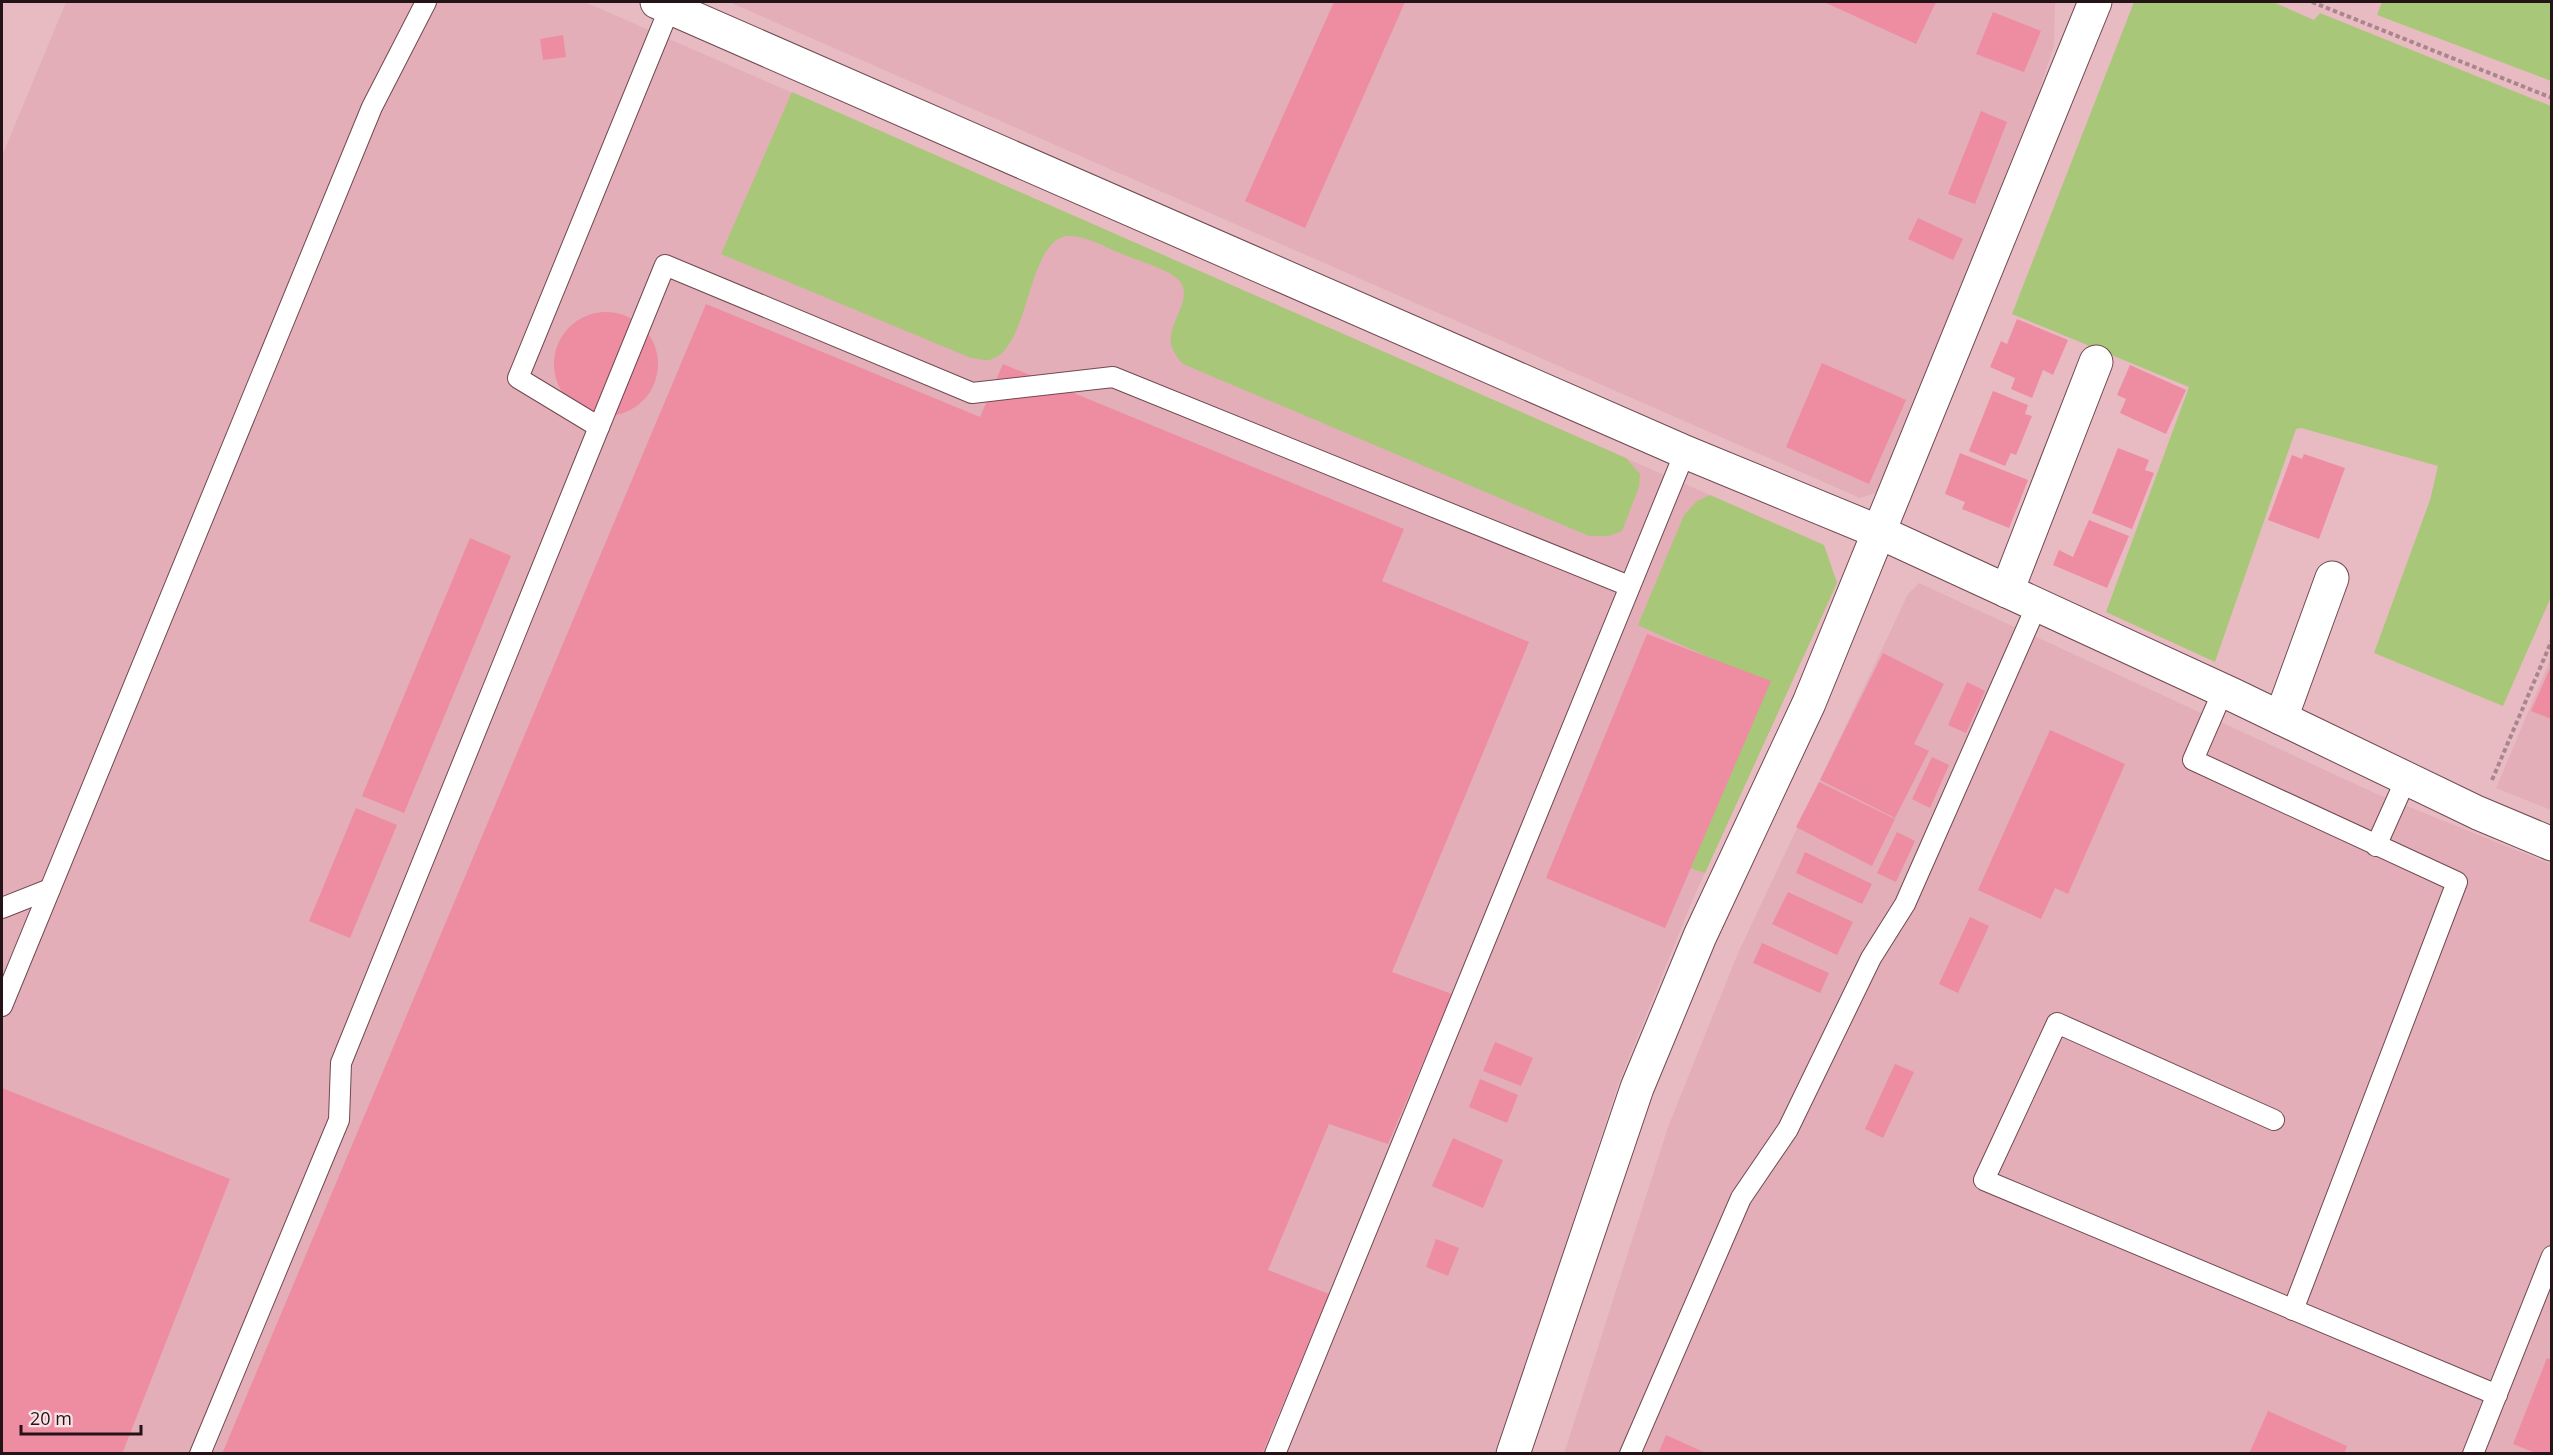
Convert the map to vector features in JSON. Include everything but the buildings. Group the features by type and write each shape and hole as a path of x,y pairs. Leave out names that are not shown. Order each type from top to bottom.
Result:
{"street":[{"path":"1513,1454 1637,1088 1700,936 1809,703 2095,2"},
{"path":"663,4 1684,452 1879,532 2281,718 2478,813 2552,843"},
{"path":"2007,591 2096,362"},
{"path":"2281,718 2332,578"}],"lane":[{"path":"2,1006 372,107 426,2"},
{"path":"599,427 518,378 663,4"},
{"path":"200,1454 339,1120 341,1063 665,266 972,393 1113,377 1629,586"},
{"path":"1275,1454 1684,452"},
{"path":"1630,1454 1741,1198 1788,1129 1871,958 1905,904 2037,605"},
{"path":"2223,691 2193,760 2457,882 2293,1310"},
{"path":"2376,846 2406,779"},
{"path":"2,909 50,889"},
{"path":"2274,1120 2057,1023 1984,1180 2497,1395"},
{"path":"2473,1454 2552,1256"}],"path":[{"path":"2312,2 2552,98"},
{"path":"2478,813 2552,640"}],"shaded area":[{"path":"66,2 585,2 1824,545 1837,583 1693,899 1618,1085 1497,1453 2,1454 2,156"},
{"path":"729,2 2055,2 2054,46 2033,109 1876,493 1860,498"},
{"path":"1919,583 2377,794 2551,864 2551,1453 1564,1454 1668,1127 1738,953 1908,594"},
{"path":"2551,658 2551,810 2496,788"}],"green space":[{"path":"2134,2 2273,2 2314,20 2320,13 2551,106 2551,597 2503,706 2374,653 2430,500 2438,466 2301,428 2296,429 2215,662 2106,612 2189,387 2012,314"},
{"path":"2382,2 2551,2 2551,81 2377,15"},
{"path":"792,92 1626,458 1640,474 1639,487 1622,531 1609,536 1589,536 1183,364 1171,343 1173,328 1184,295 1179,280 1159,268 1090,240 1067,236 1060,238 1049,248 1040,263 1012,340 1002,353 989,360 971,358 721,254"},
{"path":"1710,495 1824,545 1837,583 1705,873 1690,868 1767,684 1638,625 1684,515 1697,501"}]}
